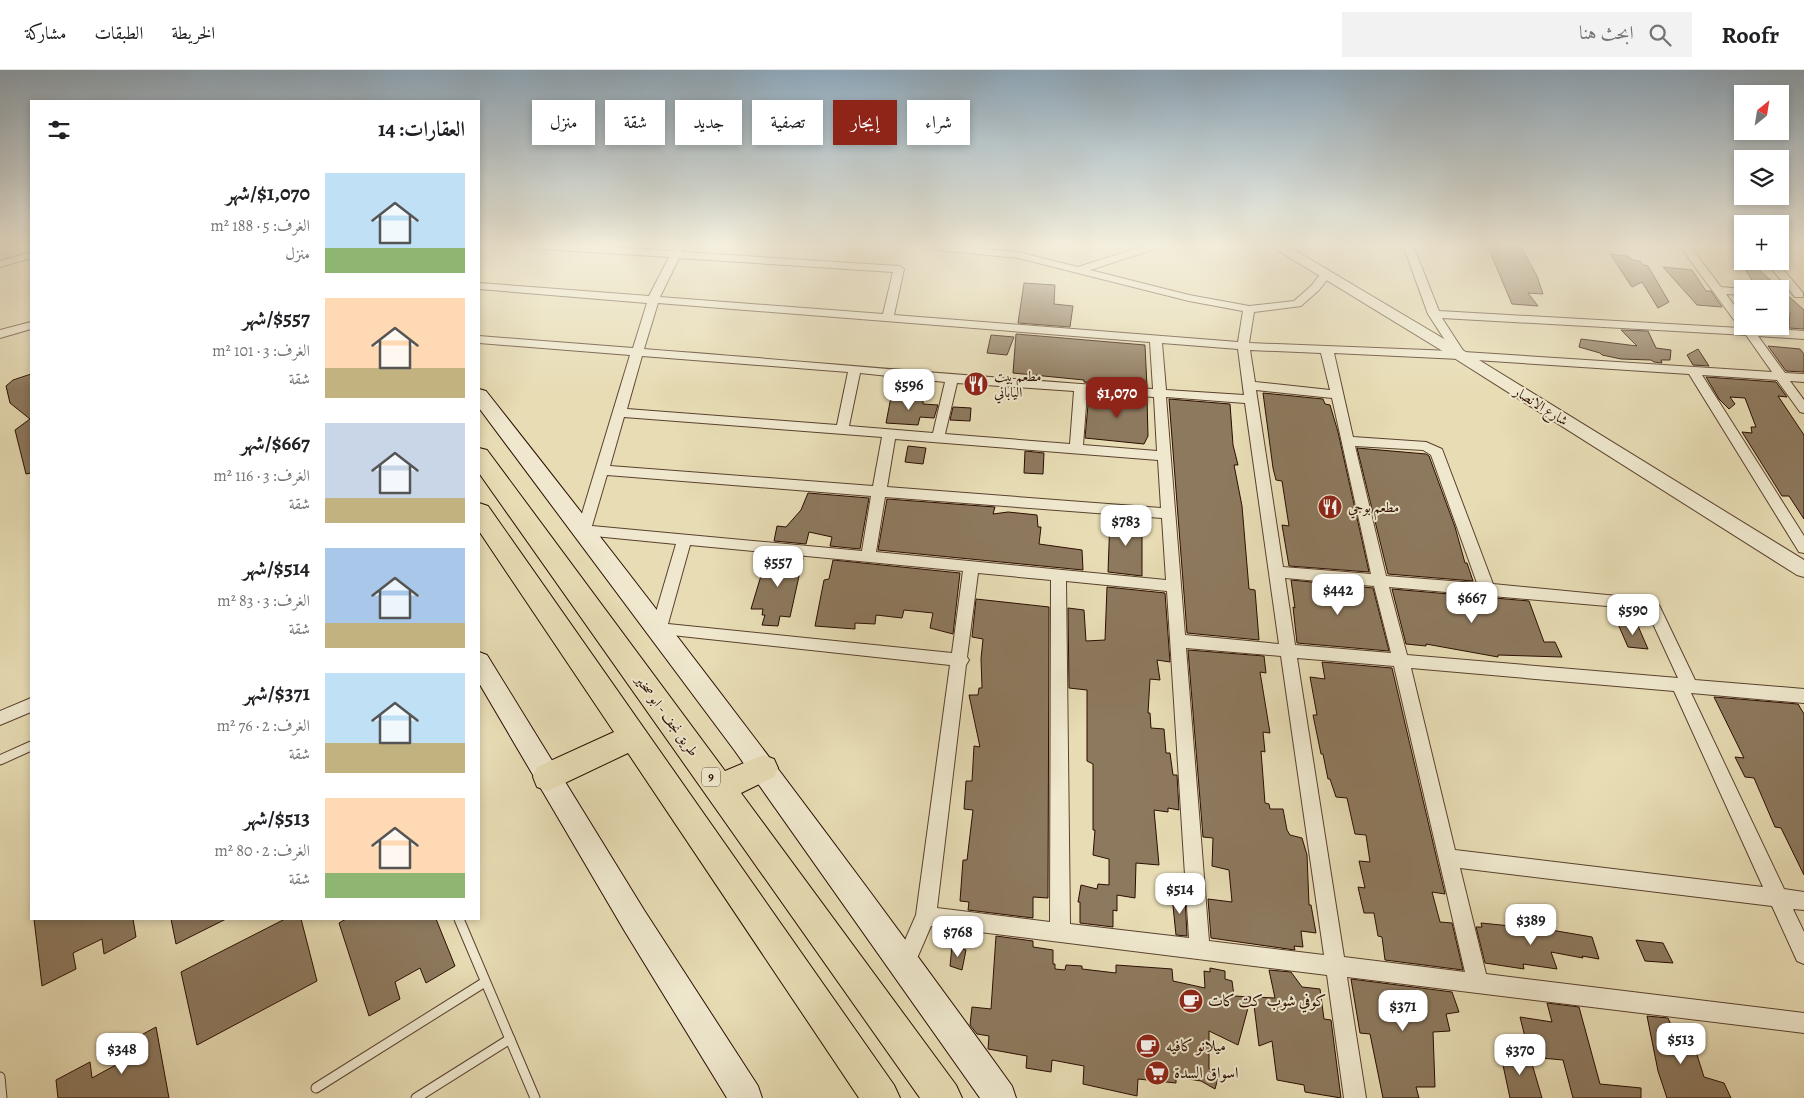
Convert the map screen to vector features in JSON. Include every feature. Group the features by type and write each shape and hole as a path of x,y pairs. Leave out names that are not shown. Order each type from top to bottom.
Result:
{"highway":[{"name":"طريق نجف - ابو صخير","path":"480,457 936,1094"},
{"path":"480,513 881,1098"},
{"path":"548,776 633,737"},
{"path":"719,789 763,768"}],"main road":[{"path":"480,396 584,530 763,768 905,963 1000,1098"},
{"path":"480,664 639,928 746,1098"}],"street":[{"path":"566,293 1243,346 1460,355 1692,369 1804,378"},
{"path":"657,293 584,530 1174,586"},
{"path":"888,318 894,293"},
{"path":"1169,293 1249,309 1298,304 1310,293"},
{"name":"شارع الانصار","path":"1357,293 1804,570"},
{"path":"1426,293 1434,314 1460,355"},
{"path":"1720,293 1734,312"},
{"path":"1789,295 1802,296"},
{"path":"1249,309 1243,346 1355,1098"},
{"path":"1434,314 1734,327"},
{"path":"0,334 30,325"},
{"path":"1789,333 1804,335"},
{"path":"1751,335 1804,410"},
{"path":"1156,339 1200,950"},
{"path":"480,340 1081,388 1160,393 1250,392 1338,395"},
{"path":"1327,350 1380,581 1401,661 1478,984"},
{"path":"842,430 855,369"},
{"path":"1692,369 1804,548"},
{"path":"938,438 952,379"},
{"path":"1076,449 1081,388"},
{"path":"619,412 1164,456"},
{"path":"868,556 889,434"},
{"path":"1349,441 1426,446 1437,452 1486,590"},
{"path":"602,470 1168,514"},
{"path":"685,539 659,629 960,660"},
{"path":"905,963 926,916 971,566"},
{"path":"1277,572 1648,605 1654,609 1778,899 1804,954"},
{"path":"1058,574 1060,933"},
{"path":"1178,641 1685,685 1802,699"},
{"path":"0,718 30,705"},
{"path":"1448,858 1804,901"},
{"path":"926,916 1804,1023"}],"lane":[{"path":"0,760 30,746"},
{"path":"459,920 535,1098"},
{"path":"316,1088 486,982"},
{"path":"416,1098 510,1039"},
{"path":"0,1077 2,1098"}],"building":[{"path":"1023,293 1055,293 1054,304 1073,306 1070,327 1018,323"},
{"path":"1507,293 1543,293 1528,293 1538,306 1512,304"},
{"path":"1649,293 1664,293 1669,302 1658,308"},
{"path":"1686,293 1712,293 1722,307 1697,305"},
{"path":"1789,297 1804,310 1804,329 1789,328"},
{"path":"1621,330 1648,331 1656,348 1671,350 1670,360 1661,360 1662,363 1651,360 1621,359 1579,347 1581,339 1637,346"},
{"path":"1016,334 1145,345 1147,387 1084,382 1084,380 1013,373"},
{"path":"991,335 1014,337 1007,355 987,353"},
{"path":"1768,346 1800,349 1804,354 1804,372 1786,371"},
{"path":"1698,349 1709,366 1693,365 1687,355"},
{"path":"30,374 30,419 10,403 6,386 13,380"},
{"path":"1706,377 1776,382 1787,397 1778,396 1804,435 1804,519 1789,496 1782,496 1742,432 1752,433 1751,427 1756,427 1745,398 1730,397 1735,404 1729,409 1719,399"},
{"path":"1263,393 1323,399 1325,404 1330,405 1338,432 1369,572 1289,566 1282,525 1289,526 1282,481 1276,480 1273,468"},
{"path":"1089,394 1147,398 1148,436 1144,444 1085,438"},
{"path":"891,397 923,399 923,404 938,405 934,418 920,417 918,425 886,423"},
{"path":"1169,399 1230,404 1233,445 1238,465 1234,465 1242,506 1249,589 1255,590 1259,640 1187,633"},
{"path":"953,407 971,408 970,421 950,420"},
{"path":"30,419 30,473 26,474 15,430"},
{"path":"908,446 926,448 923,464 905,462"},
{"path":"1357,448 1426,454 1429,456 1455,527 1465,563 1467,563 1473,581 1388,574"},
{"path":"1025,451 1044,453 1043,474 1024,473"},
{"path":"808,493 869,498 860,549 830,546 832,537 809,532 806,544 774,541 777,526 786,527 801,510"},
{"path":"887,499 995,507 993,514 1008,512 1037,515 1038,527 1041,527 1039,544 1082,550 1083,570 878,550"},
{"path":"1110,519 1142,521 1142,576 1108,572"},
{"path":"771,555 803,558 790,617 780,616 778,626 762,625 765,615 762,615 763,609 751,609 766,559 770,560"},
{"path":"833,560 960,573 953,634 930,628 933,613 904,610 902,618 876,615 875,624 855,623 855,629 815,626 824,580 829,579"},
{"path":"1291,580 1373,588 1389,651 1297,643"},
{"path":"1107,587 1165,593 1170,662 1157,660 1160,680 1150,679 1148,713 1150,713 1151,728 1164,729 1166,753 1170,753 1173,775 1177,775 1179,810 1168,808 1168,812 1154,810 1159,865 1136,863 1135,898 1117,895 1117,911 1113,910 1113,927 1080,923 1080,902 1078,902 1081,885 1097,889 1098,884 1109,885 1109,859 1093,855 1095,830 1093,830 1093,764 1087,761 1087,690 1069,688 1068,608 1084,610 1086,641 1105,640"},
{"path":"1392,589 1529,601 1544,642 1555,642 1562,657 1498,655 1498,657 1426,644 1426,646 1406,644"},
{"path":"976,599 1049,607 1048,898 1033,897 1033,918 968,910 969,902 960,901 963,860 967,860 973,810 964,809 966,781 972,781 974,746 980,747 969,695 978,695 979,688 982,688 981,659 983,639 972,637"},
{"path":"1618,624 1638,626 1648,649 1628,647"},
{"path":"1188,650 1264,656 1266,673 1260,672 1270,733 1263,732 1265,752 1261,751 1265,803 1269,804 1270,809 1283,809 1287,830 1290,835 1302,838 1307,855 1309,905 1311,905 1316,933 1301,931 1303,947 1294,946 1295,950 1211,938 1208,899 1232,902 1229,870 1212,866 1213,838 1203,837"},
{"path":"1322,662 1392,668 1445,894 1432,892 1440,922 1452,923 1463,970 1385,960 1382,937 1378,936 1374,913 1364,913 1358,887 1365,888 1359,861 1370,862 1366,835 1355,834 1347,798 1336,797 1330,779 1328,779 1323,754 1321,754 1313,715 1317,715 1310,677 1325,679"},
{"path":"1714,697 1798,704 1804,714 1804,875 1781,828 1775,827 1754,778 1745,777 1735,757 1744,758"},
{"path":"1172,896 1185,897 1187,936 1176,935"},
{"path":"34,920 133,920 136,937 104,954 102,939 73,953 76,969 42,986"},
{"path":"171,920 224,920 176,944"},
{"path":"283,920 301,920 317,981 197,1045 181,972"},
{"path":"344,920 436,920 455,966 426,983 420,968 395,982 400,999 369,1016 339,923"},
{"path":"1481,923 1551,930 1592,937 1599,959 1551,952 1557,969 1523,964 1524,969 1485,963 1476,927 1482,927"},
{"path":"996,936 1033,941 1033,947 1053,950 1055,969 1065,970 1066,965 1082,966 1082,969 1116,973 1116,965 1172,969 1173,981 1205,988 1204,971 1210,972 1210,968 1225,971 1225,979 1232,981 1234,996 1251,997 1238,1045 1209,1031 1209,1069 1219,1074 1215,1089 1201,1081 1176,1077 1176,1083 1138,1079 1137,1096 1083,1084 1084,1066 1052,1060 1051,1072 1026,1068 1027,1056 988,1049 989,1036 977,1034 970,1025 972,1007 991,1009"},
{"path":"1636,940 1663,943 1673,963 1645,961"},
{"path":"952,946 966,950 962,970 950,966"},
{"path":"1269,970 1291,972 1302,987 1320,989 1324,1019 1331,1020 1341,1098 1305,1092 1304,1085 1277,1080 1272,1041 1259,1046 1253,997 1275,998"},
{"path":"1351,979 1452,992 1459,1012 1446,1014 1450,1031 1433,1032 1435,1087 1416,1087 1419,1098 1383,1098 1370,1034 1360,1033"},
{"path":"1547,1003 1579,1007 1600,1084 1641,1088 1641,1098 1573,1098 1563,1060 1530,1057 1520,1017 1552,1022"},
{"path":"1647,1016 1668,1018 1677,1038 1692,1039 1704,1077 1724,1083 1731,1098 1667,1098 1658,1071"},
{"path":"156,1027 169,1098 58,1098 56,1080 90,1062 92,1078 123,1061 121,1046"},
{"path":"1500,1051 1530,1057 1542,1098 1510,1098"}],"place":[{"name":"مطعم بيت الياباني","path":"976,384"},
{"name":"مطعم بوجي","path":"1330,507"},
{"name":"كوفي شوب كت كات","path":"1191,1001"},
{"name":"ميلانو كافيه","path":"1148,1046"},
{"name":"اسواق السدة","path":"1157,1073"}]}
